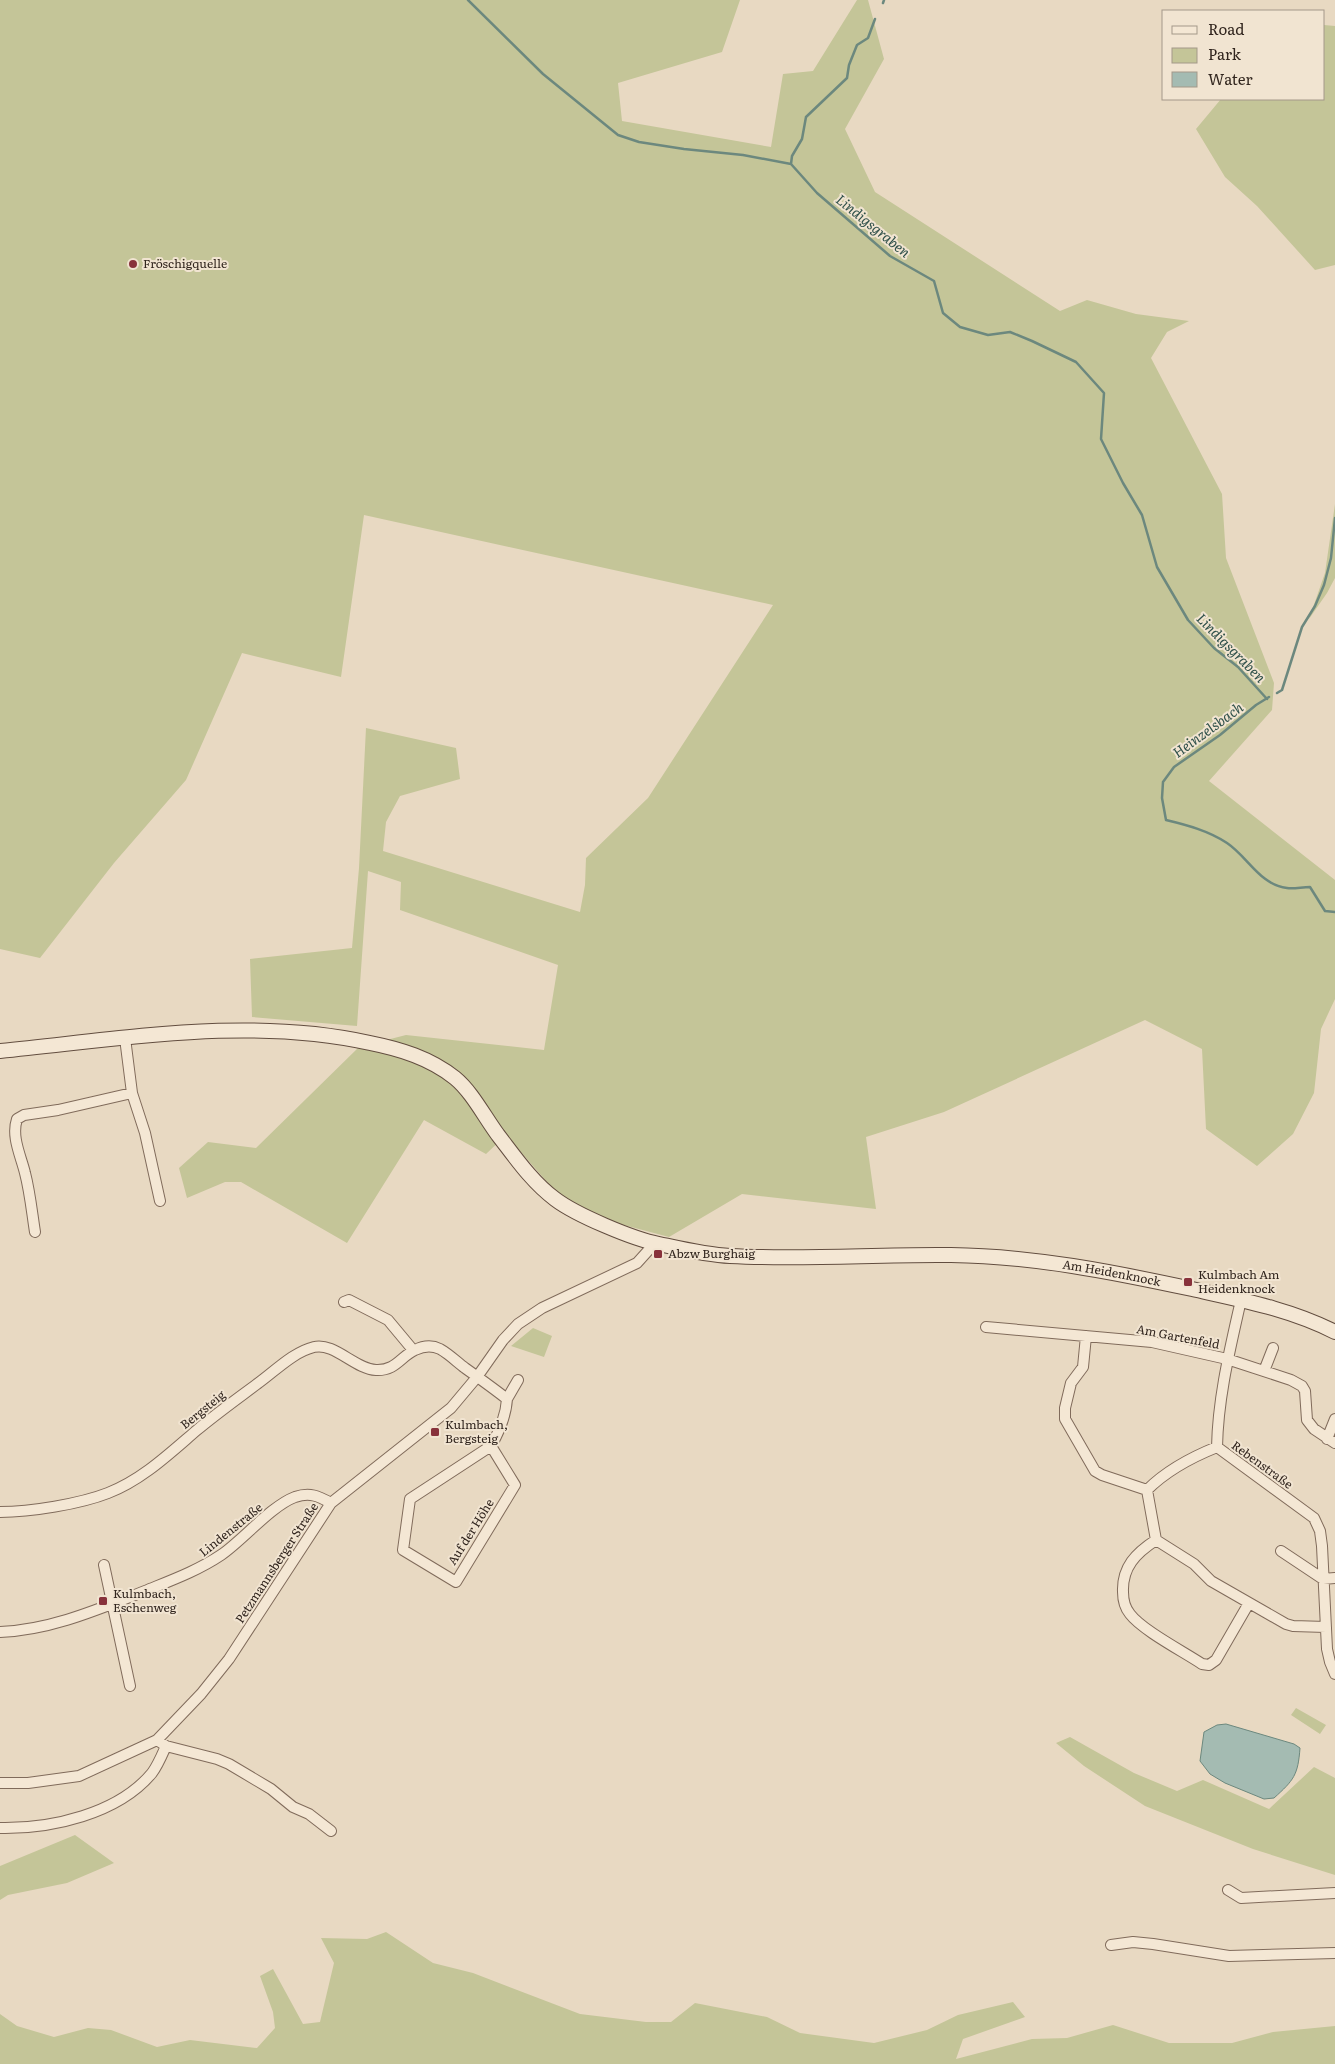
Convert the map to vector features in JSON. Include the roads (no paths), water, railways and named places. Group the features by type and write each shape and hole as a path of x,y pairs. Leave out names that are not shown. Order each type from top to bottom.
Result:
{"street":[{"name":"Am Heidenknock","path":"0,1051 199,1030 239,1029 333,1035 398,1049 438,1065 459,1081 522,1166 555,1199 597,1222 654,1244 726,1256 1002,1256 1128,1275 1241,1300 1304,1317 1335,1332"},
{"path":"125,1038 132,1093 145,1132 160,1201"},
{"path":"35,1232 25,1173 14,1126 17,1119 24,1115 58,1110 132,1093"},
{"name":"Petzmannsberger Straße","path":"0,1783 28,1783 79,1776 162,1743 229,1659 331,1503 451,1408 477,1377 503,1340 518,1324 542,1308 638,1263 654,1244"},
{"path":"344,1302 349,1300 388,1320 413,1350 426,1346 440,1349 507,1399"},
{"name":"Rebenstraße","path":"1241,1300 1227,1359 1218,1420 1217,1447 1314,1518 1320,1531 1322,1546 1327,1649 1335,1674"},
{"name":"Am Gartenfeld","path":"986,1327 1152,1342 1227,1359 1291,1380 1302,1386 1306,1398 1306,1420 1314,1429 1331,1441 1335,1419"},
{"path":"1086,1336 1083,1367 1069,1389 1065,1419 1095,1471 1147,1490"},
{"name":"Bergsteig","path":"0,1512 46,1508 108,1493 122,1486 159,1463 239,1397 296,1355 314,1346 323,1346 365,1368 376,1370 387,1369 403,1360 413,1350"},
{"path":"1264,1371 1273,1348"},
{"path":"491,1446 500,1427 507,1399 518,1380"},
{"name":"Auf der Höhe","path":"491,1446 515,1485 456,1582 403,1550 410,1499 491,1446"},
{"path":"1147,1490 1155,1482 1191,1458 1217,1447"},
{"path":"1147,1490 1156,1540 1194,1564 1211,1581 1293,1626 1326,1627"},
{"name":"Lindenstraße","path":"0,1632 46,1626 111,1604 202,1568 227,1551 274,1511 293,1498 314,1494 331,1503"},
{"path":"1156,1540 1145,1547 1131,1561 1125,1572 1123,1583 1126,1606 1129,1613 1138,1623 1202,1664 1209,1665 1216,1660 1249,1603"},
{"path":"1281,1552 1323,1579 1335,1578"},
{"path":"104,1565 130,1686"},
{"path":"0,1828 20,1828 79,1818 108,1806 127,1796 143,1783 158,1764 162,1743 229,1764 271,1789 293,1808 309,1814 331,1831"},
{"path":"1228,1890 1241,1898 1335,1893"},
{"path":"1111,1945 1133,1942 1229,1956 1335,1953"}],"water":[{"path":"1226,1724 1294,1744 1300,1748 1298,1765 1294,1776 1274,1798 1264,1799 1225,1783 1210,1774 1200,1761 1204,1732 1217,1725"}],"waterway":[{"name":"Lindigsgraben","path":"468,0 543,74 618,135 639,142 743,155 791,164 817,193 890,256 934,281 943,313 960,327 988,335 1010,332 1076,362 1104,393 1101,439 1123,483 1142,515 1157,567 1188,620 1214,648 1238,667 1267,699"},
{"path":"791,164 792,156 802,139 806,117 847,78 849,65 857,45 868,38 875,19"},
{"name":"Heinzelsbach","path":"1277,693 1282,690 1302,627 1315,606 1324,585 1331,558 1335,518"},
{"name":"Heinzelsbach","path":"1269,697 1256,705 1220,735 1174,767 1163,782 1162,798 1166,820 1198,829 1227,843 1269,882 1290,888 1310,887 1325,911 1335,912"}],"place":[{"name":"Fröschigquelle","path":"133,264"},
{"name":"Abzw Burghaig","path":"658,1254"},
{"name":"Kulmbach Am Heidenknock","path":"1188,1282"},
{"name":"Kulmbach, Bergsteig","path":"435,1432"},
{"name":"Kulmbach, Eschenweg","path":"103,1601"}]}
